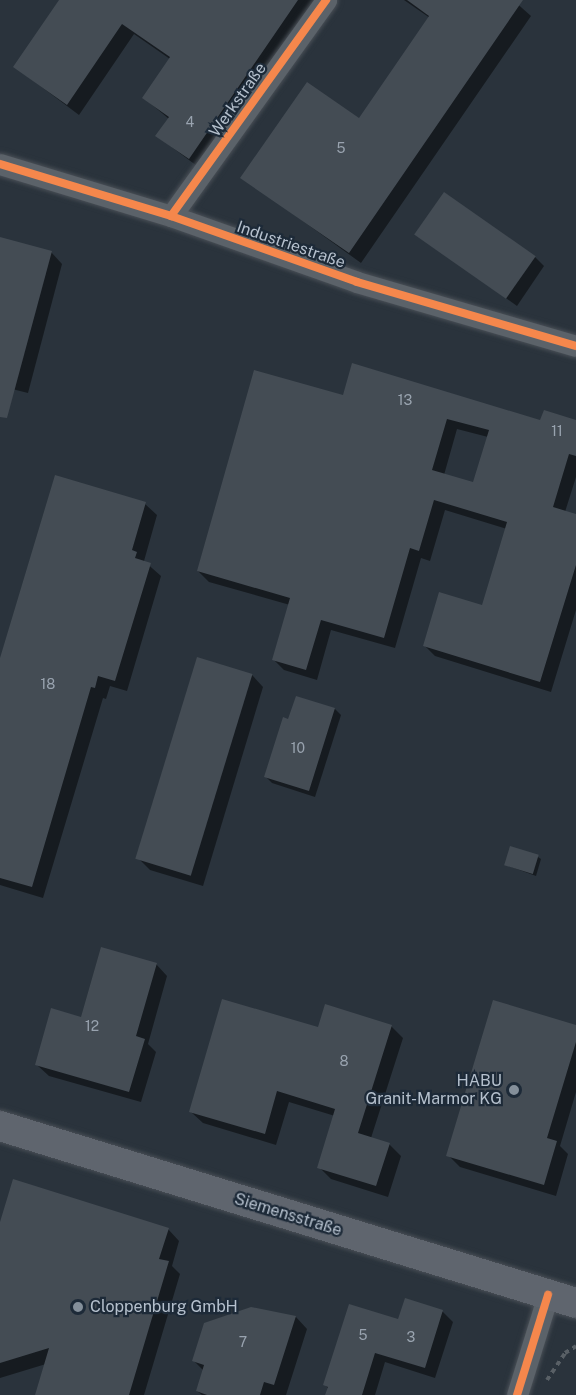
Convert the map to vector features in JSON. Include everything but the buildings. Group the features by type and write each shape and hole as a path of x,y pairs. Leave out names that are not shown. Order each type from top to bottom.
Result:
{"main road":[{"name":"Siemensstraße","path":"0,1126 562,1299"}],"street":[{"name":"Werkstraße","path":"171,216 326,0"},
{"name":"Industriestraße","path":"0,164 171,216 357,282 576,346"},
{"path":"517,1395 562,1299"}],"path":[{"path":"545,1388 565,1353 576,1346"}],"cycle path":[{"path":"171,216 326,0"},
{"path":"0,164 171,216 357,282 576,346"},
{"path":"517,1395 548,1295"}],"place":[{"name":"HABU Granit-Marmor KG","path":"514,1090"},
{"name":"Cloppenburg GmbH","path":"78,1307"}]}
